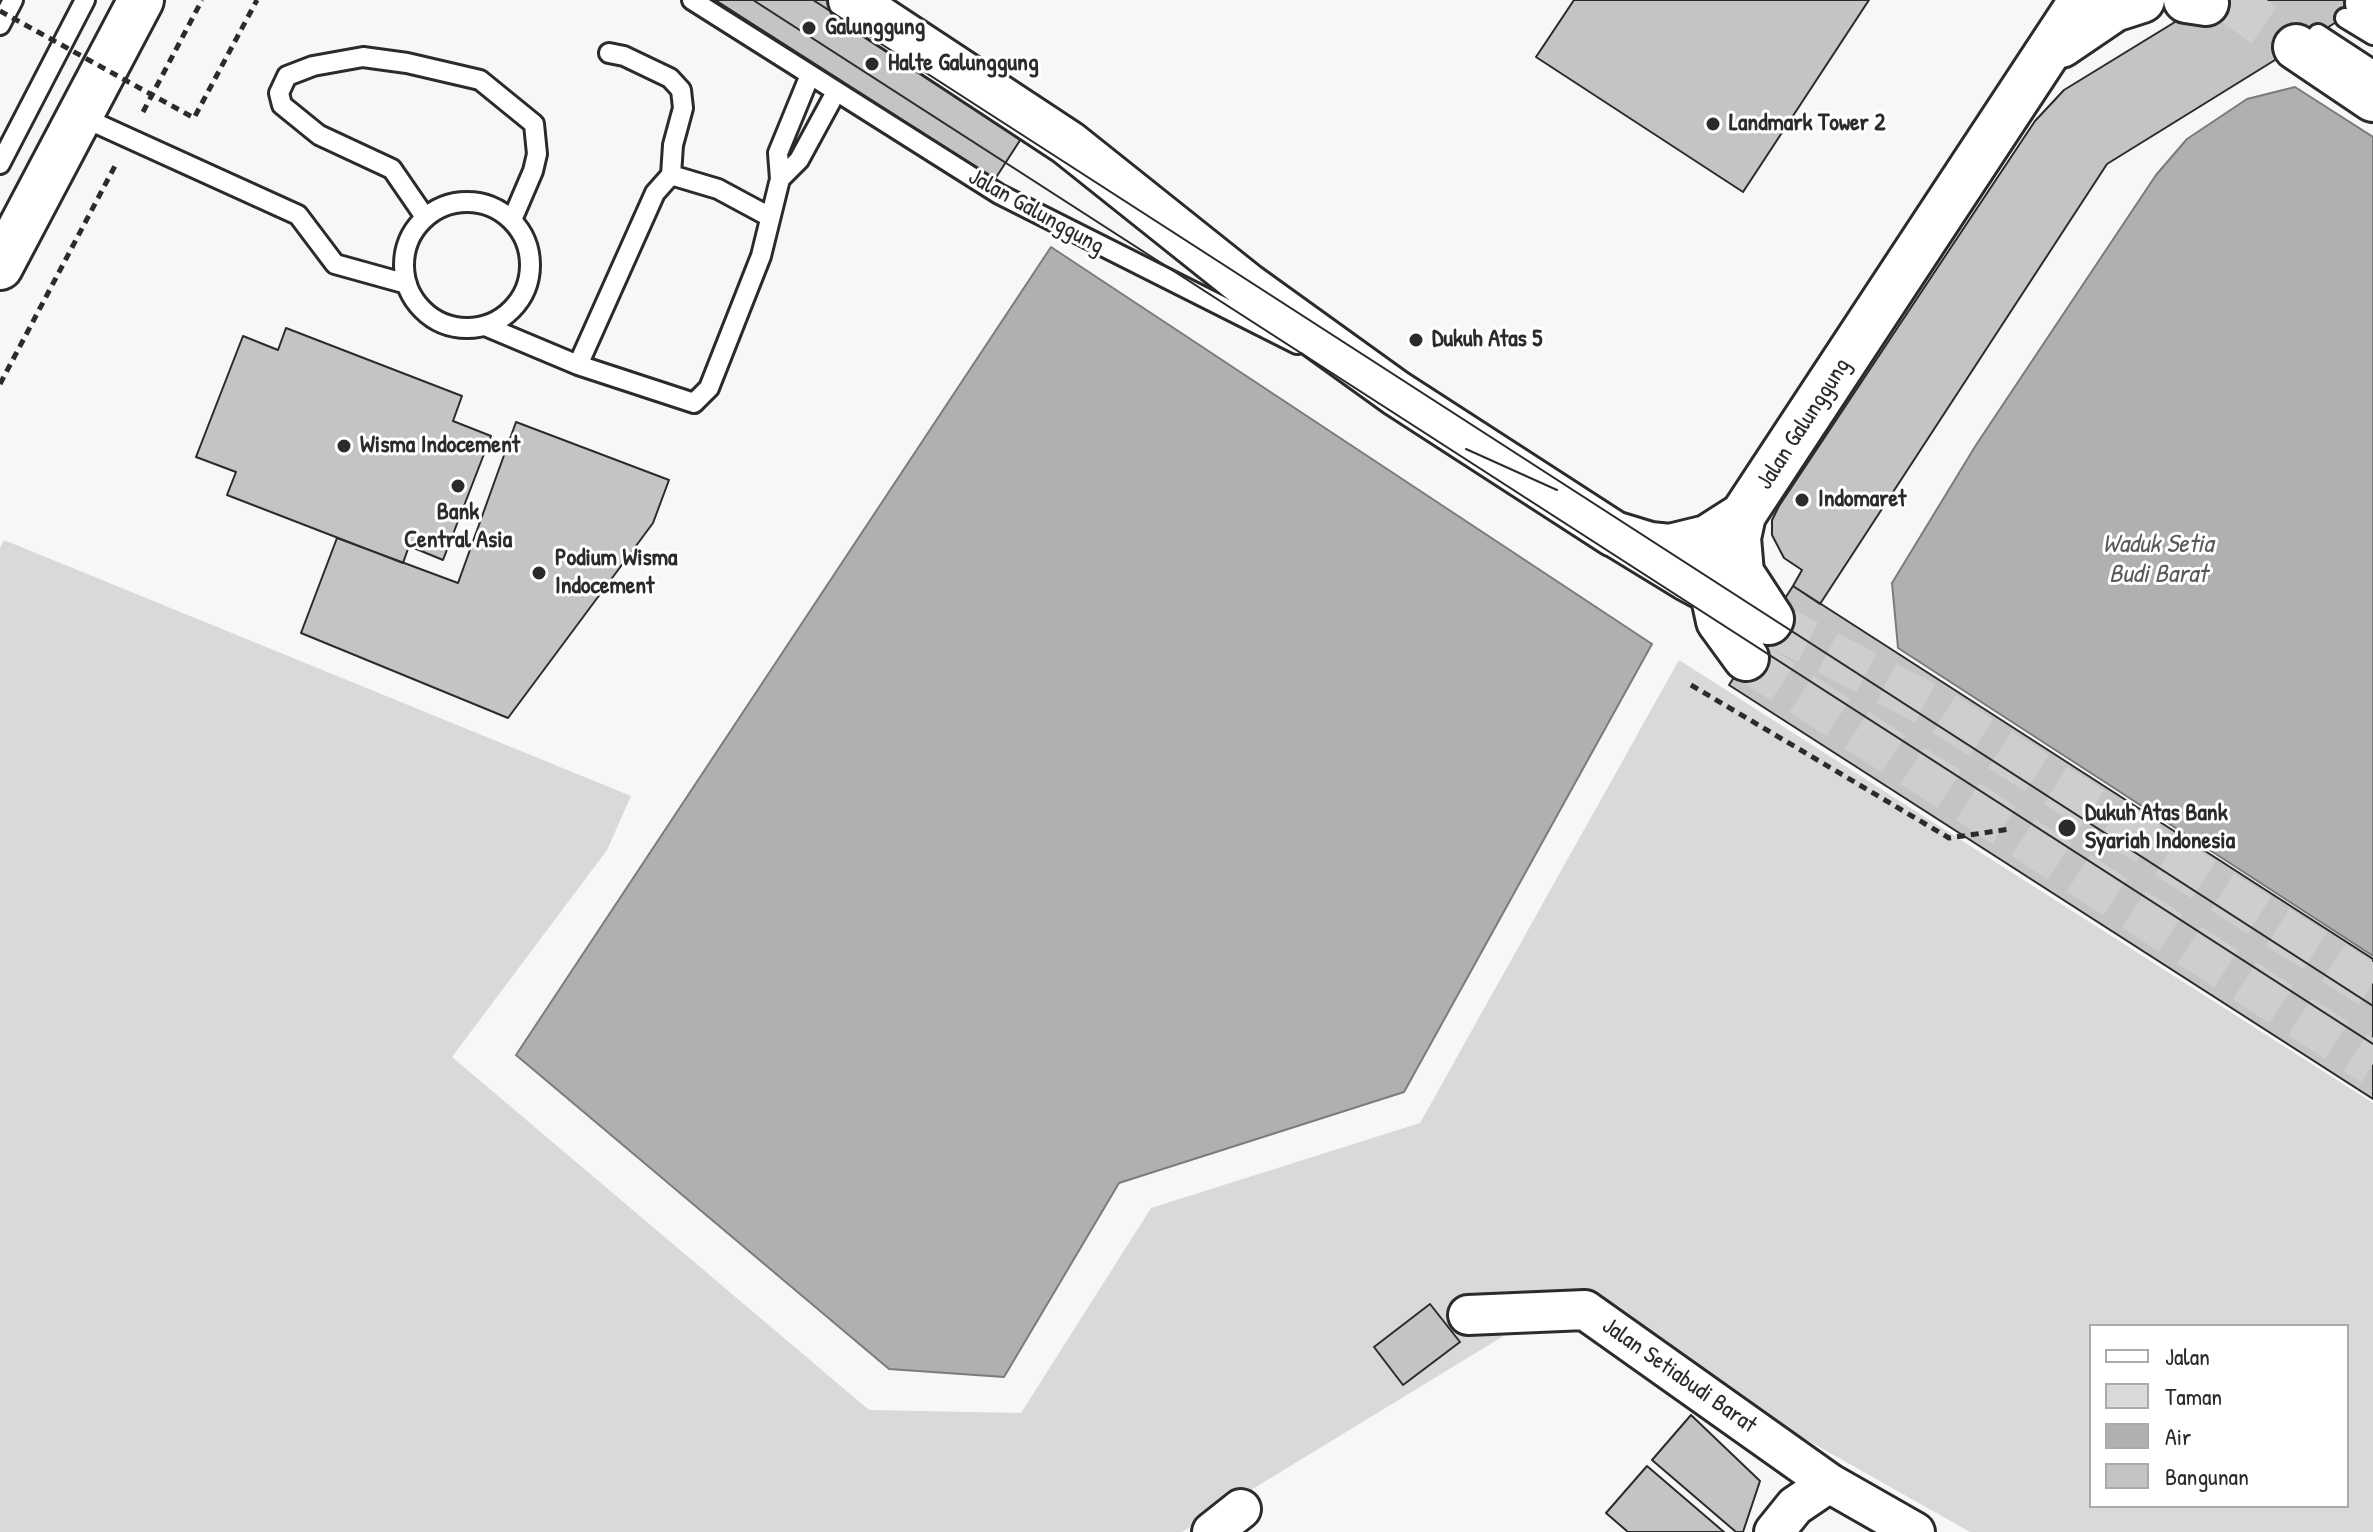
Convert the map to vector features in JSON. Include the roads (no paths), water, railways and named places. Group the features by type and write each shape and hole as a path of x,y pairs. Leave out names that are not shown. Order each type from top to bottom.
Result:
{"main road":[{"path":"0,267 141,0"},
{"name":"Jalan Galunggung","path":"851,0 1068,143 1279,311 1396,393 1614,534 1650,545 1670,547 1707,538 1743,515 2082,0"},
{"path":"2044,59 2047,0"},
{"path":"2044,59 2105,14 2142,0"},
{"path":"2307,41 2373,99"},
{"path":"1743,515 1722,549 1713,593 1725,635 1746,658"},
{"path":"1614,534 1713,593 1770,620 1741,573 1738,538 1743,515"}],"street":[{"name":"Jalan Setiabudi Barat","path":"1468,1315 1585,1310 1829,1483 1915,1532"},
{"path":"1774,1532 1795,1506 1829,1483"}],"lane":[{"path":"0,25 13,0"},
{"path":"0,164 85,0"},
{"name":"Jalan Galunggung","path":"692,0 1045,220 1396,393"},
{"path":"2307,41 2373,70"},
{"path":"578,365 655,193 671,175 683,108 681,90 670,78 651,67 609,53"},
{"path":"425,217 392,169 319,135 282,105 279,93 287,76 313,66 363,57 407,63 480,80 534,124 537,154 512,220"},
{"path":"485,326 578,365 694,403 709,388 761,256 780,179 778,153 810,75"},
{"path":"780,179 799,160 836,92"},
{"path":"80,116 298,215 335,264 407,284"},
{"path":"671,175 718,189 770,217"},
{"path":"470,202 497,209 512,220 525,238 531,259 529,281 520,301 505,317 485,326 466,328 429,316 415,302 407,284 403,266 413,230 425,217 442,207 470,202"}],"water":[{"name":"Waduk Setia Budi Barat","path":"2295,87 2373,137 2373,956 1898,648 1892,583 1976,445 2156,175 2187,139 2247,99"},
{"path":"1051,247 1652,644 1404,1092 1119,1183 1004,1377 889,1369 516,1055"}],"tunnel":[{"path":"2228,0 2296,47"},
{"path":"1769,622 1938,710 2373,988"},
{"path":"1746,658 2373,1064"}],"tram line":[{"path":"753,0 2373,1044"},
{"path":"813,0 2373,1006"},
{"path":"1466,449 1557,490"}],"place":[{"name":"Galunggung","path":"809,28"},
{"name":"Halte Galunggung","path":"872,64"},
{"name":"Landmark Tower 2","path":"1713,124"},
{"name":"Dukuh Atas 5","path":"1416,340"},
{"name":"Wisma Indocement","path":"344,446"},
{"name":"Bank Central Asia","path":"458,486"},
{"name":"Indomaret","path":"1802,500"},
{"name":"Podium Wisma Indocement","path":"539,573"},
{"name":"Dukuh Atas Bank Syariah Indonesia","path":"2067,828"}]}
